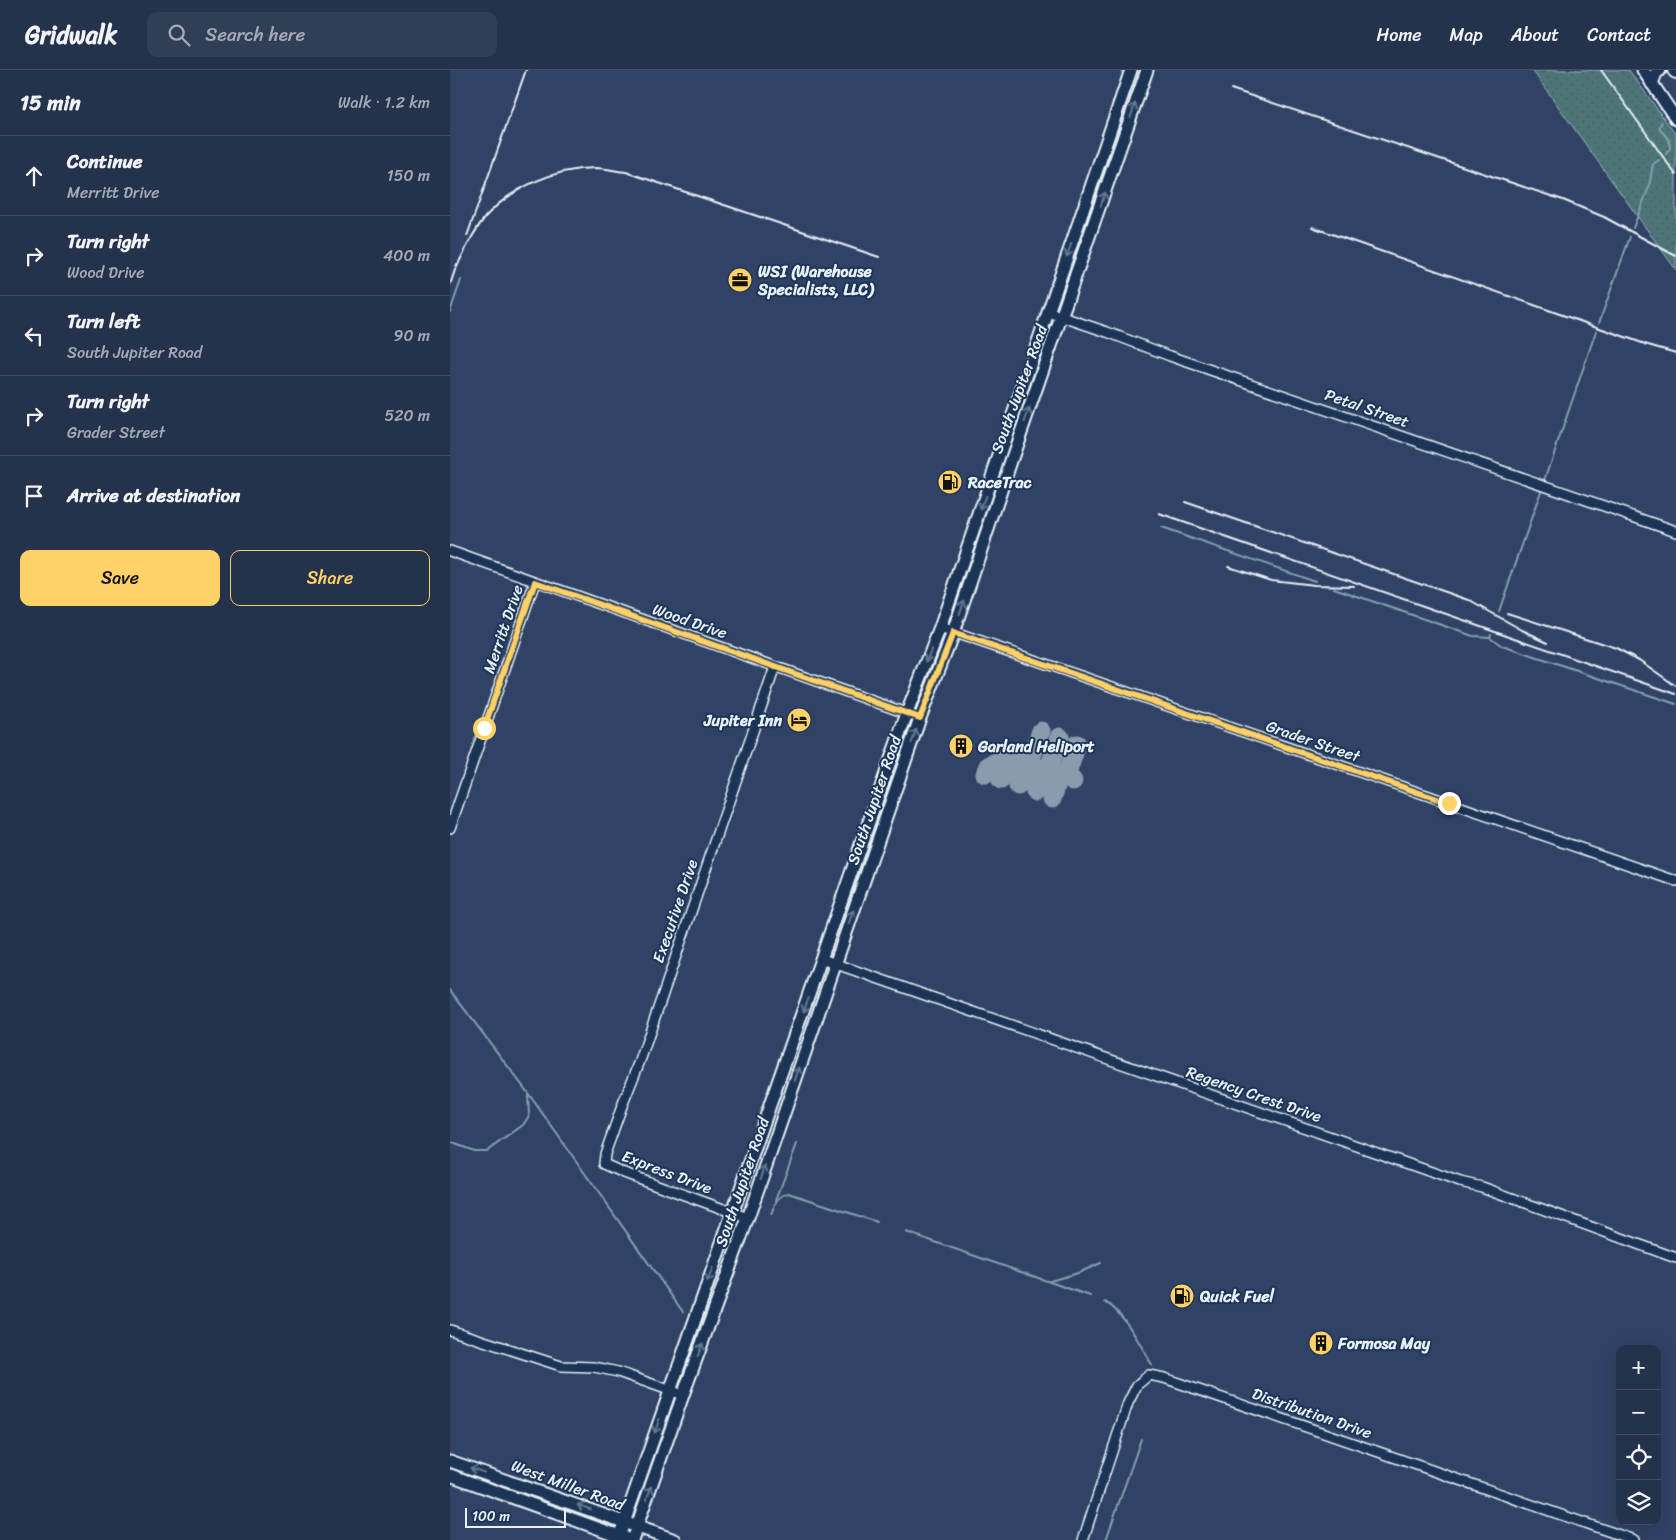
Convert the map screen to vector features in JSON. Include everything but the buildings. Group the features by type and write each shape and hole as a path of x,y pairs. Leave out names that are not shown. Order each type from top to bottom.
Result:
{"main road":[{"name":"South Jupiter Road","path":"619,1538 907,714 940,628 1132,70"},
{"name":"South Jupiter Road","path":"632,1540 748,1218 920,718 953,633 1147,70"},
{"path":"1642,70 1676,118"},
{"path":"1652,84 1656,73 1660,70"},
{"path":"1107,141 1120,146"},
{"path":"1081,216 1096,221"},
{"path":"767,1115 781,1120"},
{"name":"West Miller Road","path":"450,1461 675,1540"},
{"name":"West Miller Road","path":"450,1475 619,1538 632,1540"}],"street":[{"name":"Petal Street","path":"1048,312 1676,531"},
{"name":"Wood Drive","path":"450,551 920,718"},
{"name":"Merritt Drive","path":"450,828 535,582"},
{"name":"Grader Street","path":"940,628 1676,881"},
{"name":"Executive Drive","path":"604,1164 605,1154 640,1060 775,667"},
{"name":"Regency Crest Drive","path":"822,959 1441,1176 1482,1187 1676,1258"},
{"name":"Express Drive","path":"604,1164 748,1218"},
{"path":"450,1330 561,1366 618,1372 683,1395"},
{"name":"Distribution Drive","path":"1083,1540 1128,1403 1138,1385 1149,1375 1164,1378 1634,1540"}],"green space":[{"path":"1532,70 1629,70 1676,135 1676,270"}],"waterway":[{"path":"1662,122 1659,128 1669,140 1670,148 1666,154"},
{"path":"1633,228 1649,187 1653,164 1659,160"},
{"path":"1599,323 1630,237"},
{"path":"450,312 461,280"},
{"path":"1545,480 1596,331"},
{"path":"1499,611 1541,491"},
{"path":"1161,528 1315,581"},
{"path":"1334,588 1473,636 1490,637"},
{"path":"1491,634 1490,637 1502,646 1676,704"},
{"path":"450,990 528,1093 683,1312"},
{"path":"450,1142 474,1151 487,1151 523,1125 529,1116 528,1095"},
{"path":"776,1200 797,1144"},
{"path":"771,1215 779,1199 789,1193 877,1222"},
{"path":"906,1232 1090,1296"},
{"path":"1050,1281 1078,1273 1101,1263"},
{"path":"1105,1302 1119,1313 1125,1321 1152,1365"},
{"path":"1106,1540 1141,1439"}],"taxiway":[{"path":"1032,765 1030,761 1041,731"},
{"path":"1050,771 1049,767 1060,737"},
{"path":"1068,777 1067,774 1077,744"},
{"path":"985,774 988,766 998,761 1002,755 1073,781"},
{"path":"1001,780 1008,760 1011,758"},
{"path":"1018,786 1025,766 1028,764"},
{"path":"1035,792 1042,771 1045,770"},
{"path":"1052,799 1059,777 1062,775"}],"railway":[{"path":"467,236 526,70"},
{"path":"1601,70 1676,175"},
{"path":"1231,89 1563,200 1604,217 1676,256"},
{"path":"456,269 481,222 497,205 509,196 536,181 550,176 580,169 595,168 626,172 879,257"},
{"path":"1312,227 1648,345 1676,353"},
{"path":"450,285 457,264"},
{"path":"1185,502 1469,600 1522,630 1548,642"},
{"path":"1159,514 1676,694"},
{"path":"1228,566 1271,580 1314,585 1354,586"},
{"path":"1507,613 1616,648 1639,660 1676,686"}],"place":[{"name":"WSI (Warehouse Specialists, LLC)","path":"740,280"},
{"name":"RaceTrac","path":"950,482"},
{"name":"Jupiter Inn","path":"799,720"},
{"name":"Garland Heliport","path":"961,746"},
{"name":"Quick Fuel","path":"1182,1296"},
{"name":"Formosa May","path":"1321,1343"}],"route":[{"path":"484,728 535,582 920,718 953,633 1449,803"}]}
